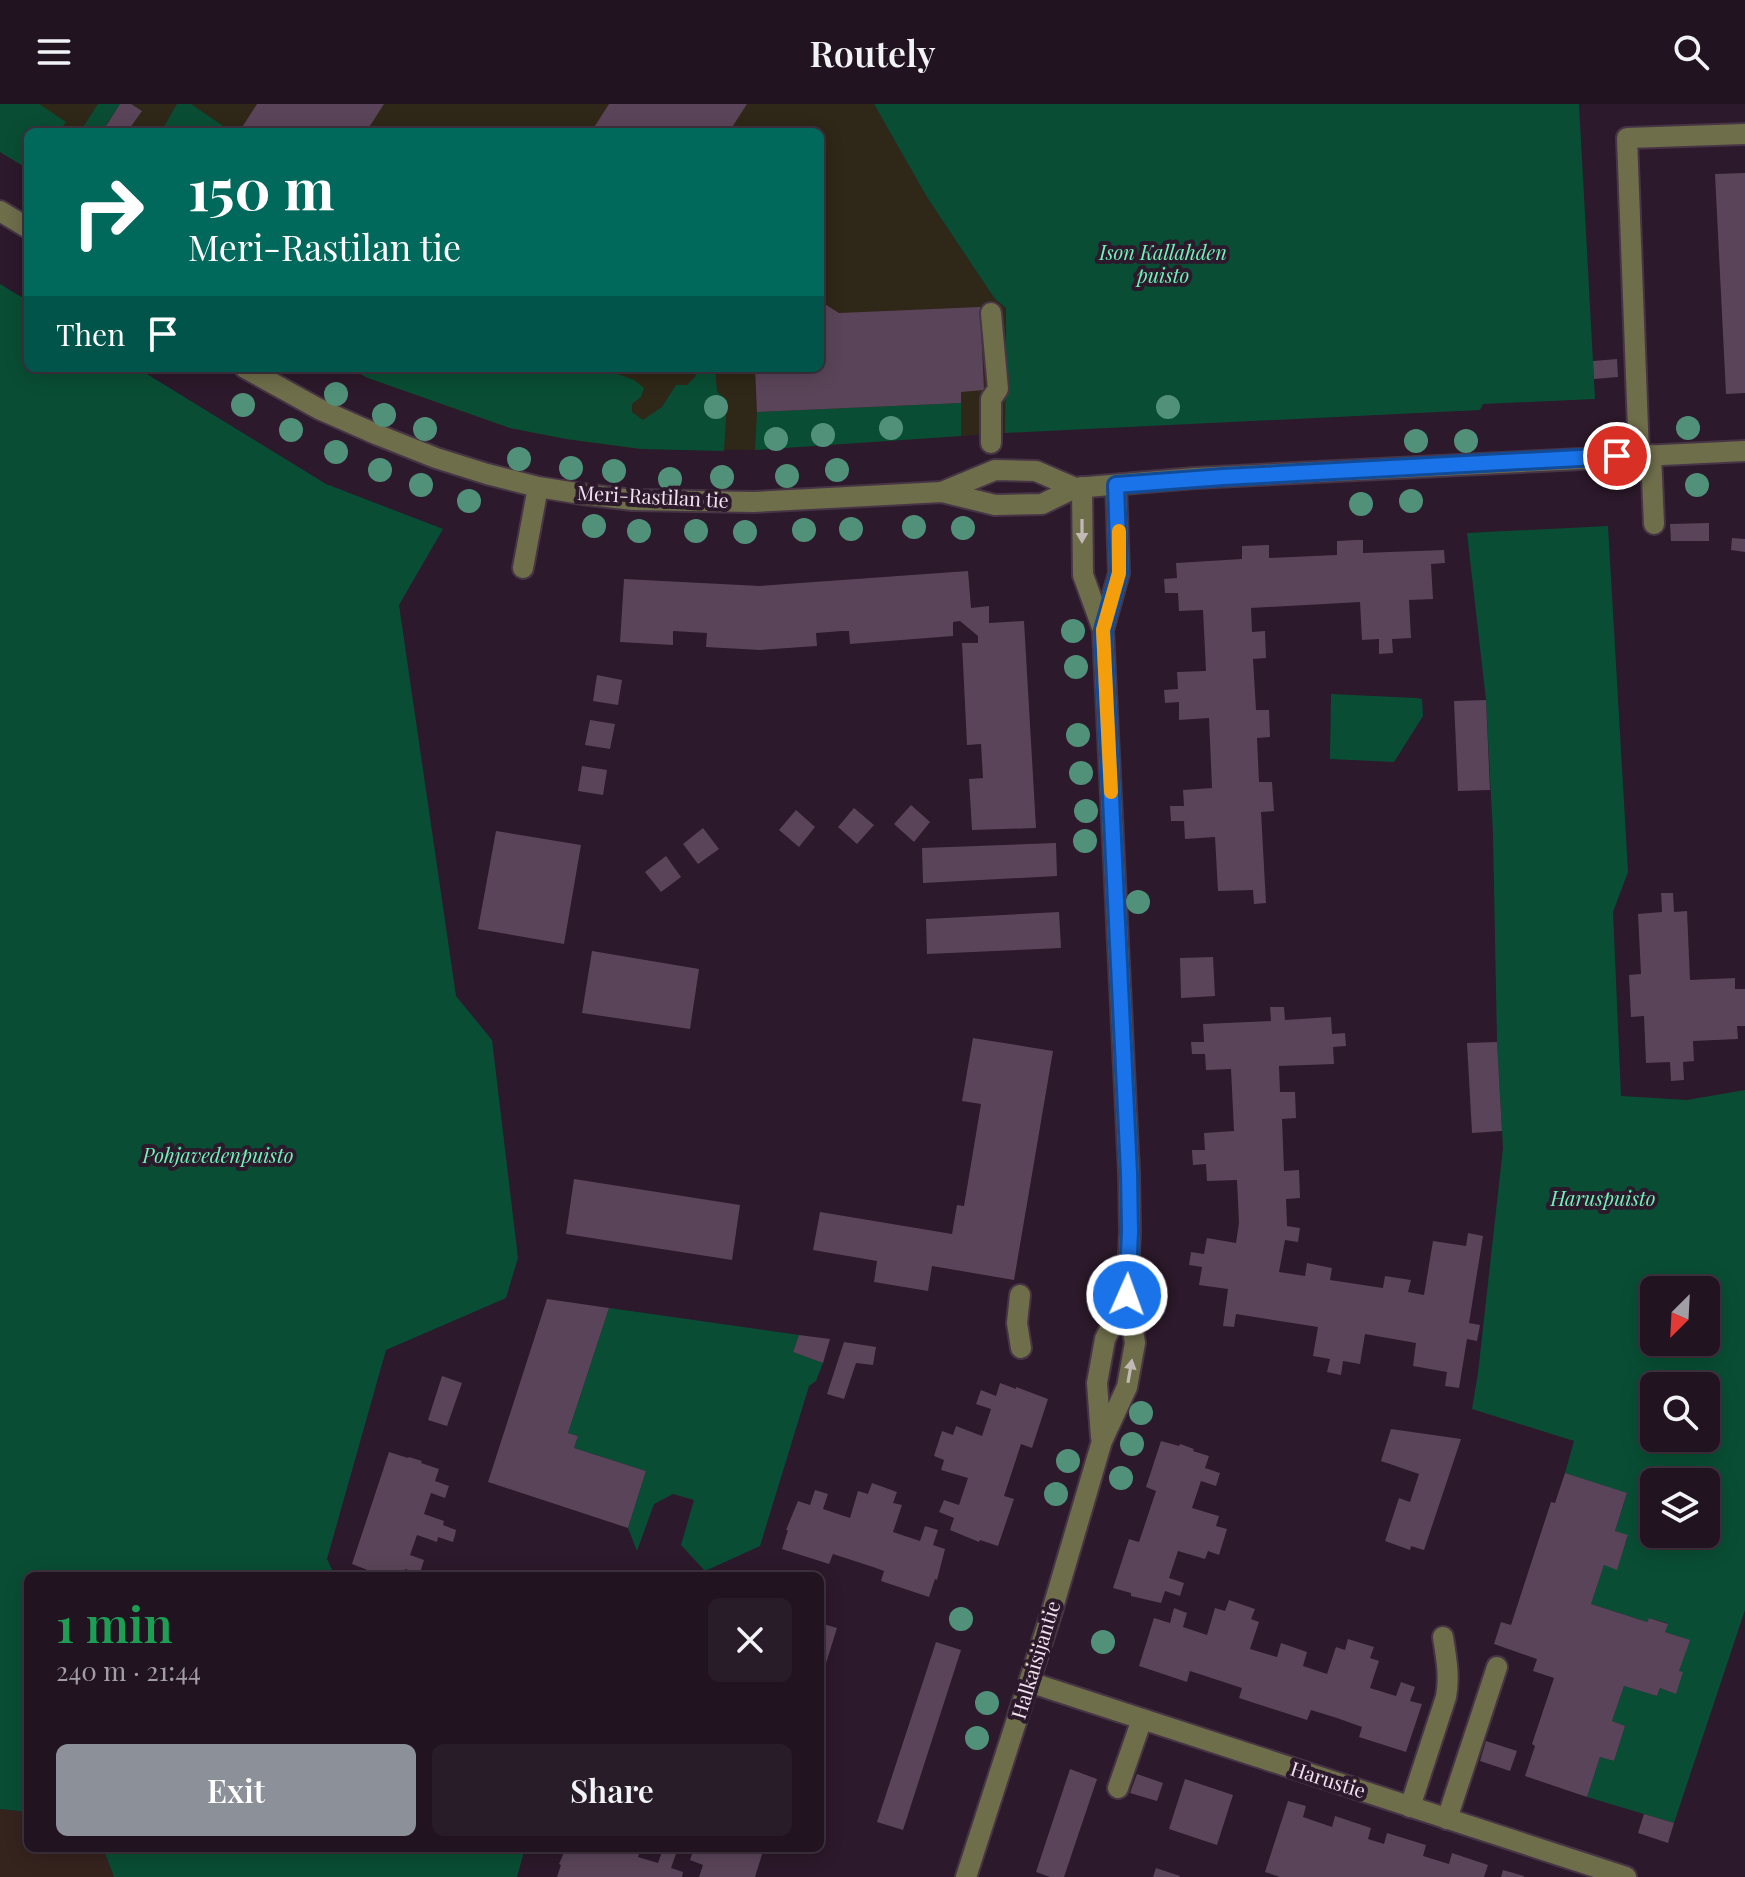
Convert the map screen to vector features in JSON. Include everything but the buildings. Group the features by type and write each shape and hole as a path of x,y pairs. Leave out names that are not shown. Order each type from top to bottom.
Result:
{"street":[{"path":"1654,524 1645,455 1627,138 1745,134"},
{"path":"0,211 24,226"},
{"path":"991,313 998,389 991,399 991,443"},
{"name":"Meri-Rastilan tie","path":"252,372 319,409 436,458 538,487 633,500 754,502 942,492 995,505 1042,504 1078,487 1745,451"},
{"name":"Meri-Rastilan tie","path":"942,492 995,470 1036,471 1078,487"},
{"name":"Halkaisijantie","path":"1103,630 1119,573 1116,485"},
{"path":"523,568 538,487"},
{"name":"Halkaisijantie","path":"966,1877 1102,1441 1127,1387 1135,1343 1127,1295 1129,1173 1103,630 1083,575 1078,487"},
{"path":"1020,1295 1017,1323 1021,1348"},
{"name":"Halkaisijantie","path":"1102,1441 1097,1383 1105,1339 1127,1295"},
{"path":"1410,1807 1446,1697 1447,1662 1443,1637"},
{"path":"1447,1819 1497,1667"},
{"name":"Harustie","path":"1029,1682 1626,1877"},
{"path":"1118,1788 1142,1719"}],"shaded area":[{"path":"0,104 874,104 928,197 995,299 1006,308 1005,433 755,450 641,449 510,428 357,372 824,372 824,128 24,128 24,167 0,152"},
{"path":"0,1809 24,1812 24,1852 105,1852 114,1877 0,1877"}],"green space":[{"path":"0,104 39,104 66,122 62,128 24,128 24,167 0,152"},
{"path":"98,104 120,104 106,125 110,128 83,128"},
{"path":"177,104 191,104 226,128 163,128"},
{"name":"Ison Kallahden puisto","path":"874,104 1579,104 1595,399 1483,404 1480,410 1005,433 1006,308 995,299 927,197"},
{"name":"Pohjavedenpuisto","path":"0,284 24,299 24,372 144,372 326,484 443,529 399,605 456,996 492,1040 518,1258 506,1298 386,1350 327,1559 333,1572 24,1572 24,1812 0,1809"},
{"path":"357,372 617,372 644,388 641,397 632,404 632,412 643,420 662,407 676,385 687,385 696,376 694,372 715,372 717,392 727,400 724,451 641,449 510,428"},
{"path":"961,403 961,436 755,450 757,412"},
{"name":"Haruspuisto","path":"1608,526 1628,872 1613,912 1621,1096 1687,1100 1745,1090 1745,1610 1674,1823 1587,1797 1600,1757 1614,1761 1625,1726 1612,1721 1624,1686 1657,1696 1660,1688 1676,1694 1679,1671 1689,1640 1665,1632 1667,1623 1649,1618 1647,1622 1591,1604 1604,1565 1617,1569 1628,1536 1615,1531 1627,1494 1565,1473 1574,1441 1472,1409 1503,1148 1486,700 1467,533"},
{"path":"1331,694 1422,699 1423,716 1394,762 1330,759"},
{"path":"609,1308 799,1335 793,1352 823,1363 816,1381 809,1386 760,1546 705,1571 681,1545 694,1500 673,1494 654,1504 637,1551 628,1528 646,1471 574,1448 578,1436 568,1433"},
{"path":"105,1852 524,1852 517,1877 114,1877"}],"slow traffic":[{"path":"1111,792 1103,630 1119,573 1119,531"}],"route":[{"path":"1127,1295 1129,1173 1103,630 1119,573 1116,485 1617,456"}]}
